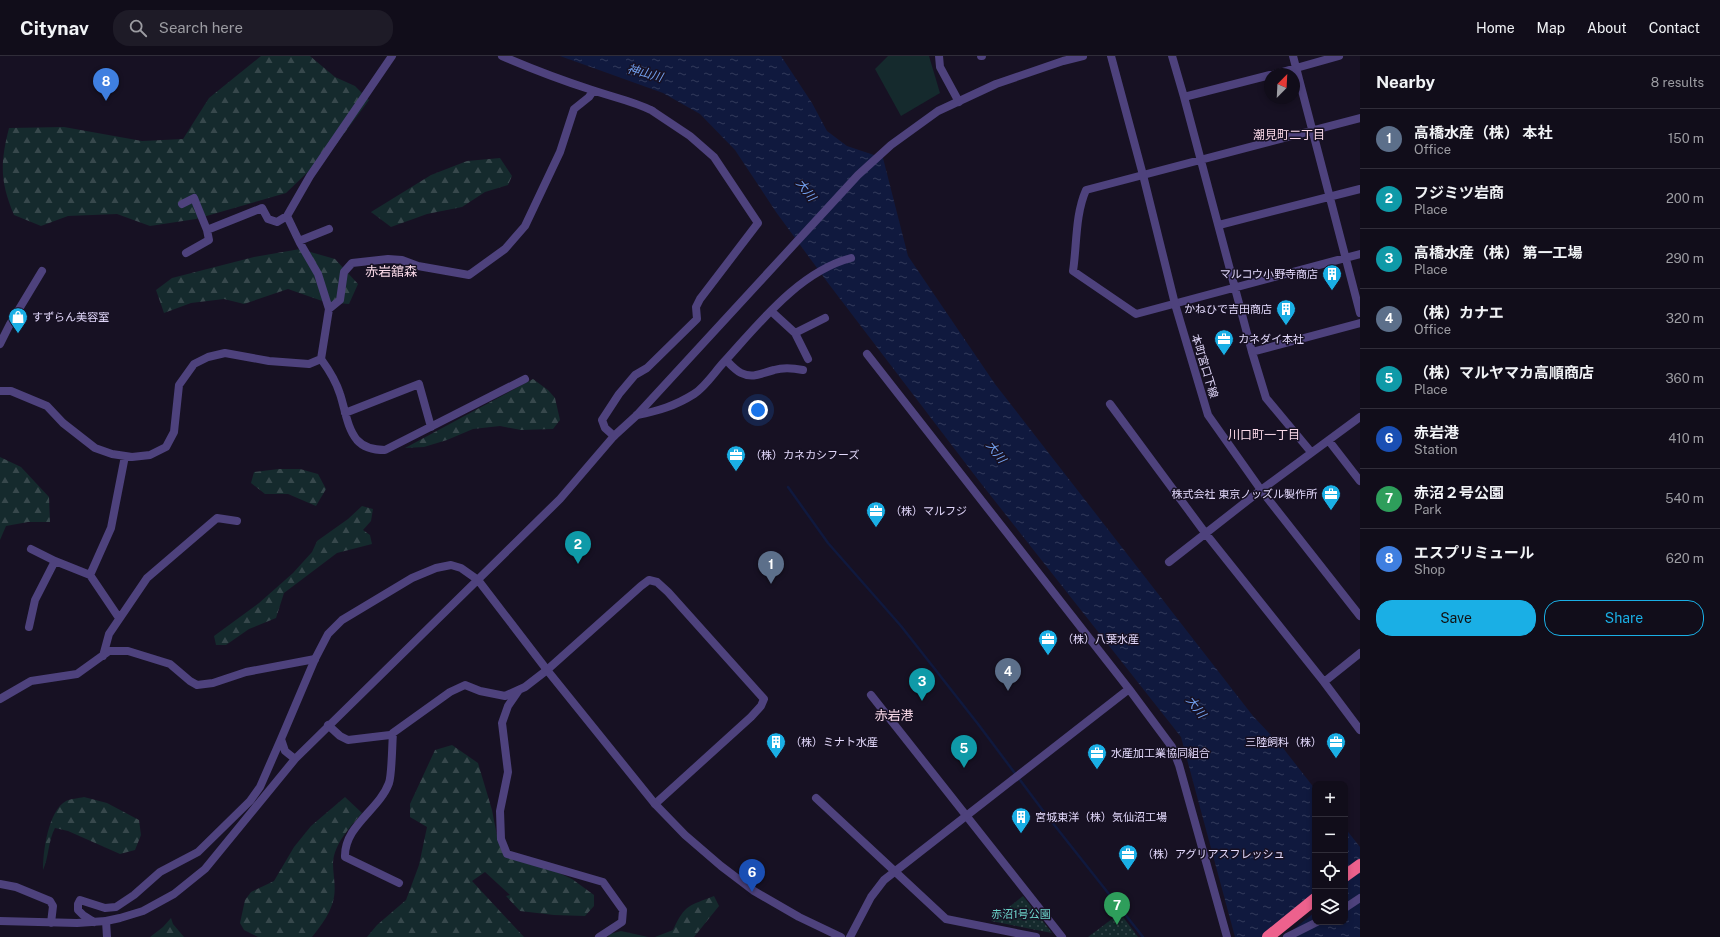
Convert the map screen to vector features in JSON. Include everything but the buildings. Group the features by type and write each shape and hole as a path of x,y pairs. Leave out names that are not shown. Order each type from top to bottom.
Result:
{"highway":[{"path":"1348,874 1360,865"},
{"path":"1348,884 1360,875"},
{"path":"1268,937 1312,901"},
{"path":"1279,937 1312,911"}],"street":[{"path":"207,230 262,208 268,219 277,222 287,216 310,176 392,56"},
{"path":"502,56 593,90 639,104 652,110 690,136 714,157 758,223 700,299 696,307 697,319 647,368 635,375 619,394 602,420 605,428 614,436"},
{"path":"939,56 940,67 959,102"},
{"path":"0,921 51,923 94,922 120,918 143,911 174,894 205,870 295,759 560,498 614,436 637,415 858,175 891,145 938,111 996,84 1083,56"},
{"name":"本町宮口下線","path":"1111,56 1143,175 1175,304 1208,415 1261,490 1360,616"},
{"path":"1172,56 1252,352 1266,398 1311,452"},
{"path":"1293,56 1297,68 1339,56"},
{"path":"1184,98 1264,77"},
{"path":"1300,80 1360,313"},
{"path":"329,309 340,300 344,272 352,263 388,259 402,260 418,266 469,275 505,249 525,226 537,203 560,152 574,109 589,97 593,90"},
{"path":"1360,118 1086,190 1081,202 1072,272 1136,314 1360,254"},
{"path":"1218,225 1360,189"},
{"path":"182,204 194,198 207,230 209,240 186,253"},
{"path":"287,216 299,241 318,274 329,309 321,359 332,376 340,394 350,428 357,441 374,450 385,450 525,379"},
{"path":"299,241 329,229"},
{"path":"637,415 665,409 695,394 771,311 792,291 823,268 850,258"},
{"path":"0,344 10,324 42,271"},
{"path":"771,311 795,332 808,359"},
{"path":"795,332 825,318"},
{"path":"1252,352 1360,323"},
{"path":"0,391 11,391 47,406 63,423 95,448 112,454 132,457 150,455 166,447 174,432 179,385 194,364 208,357 224,353 269,361 309,364 321,359"},
{"path":"867,354 1129,689 1172,747 1179,765 1214,896 1227,937"},
{"path":"726,360 739,372 746,375 761,375 774,370 788,368 803,370"},
{"path":"346,413 419,384 431,427"},
{"path":"1110,404 1206,534 1324,682 1360,730"},
{"path":"1169,562 1311,452 1360,417"},
{"path":"1329,440 1360,481"},
{"path":"90,575 111,528 125,456"},
{"path":"103,656 109,634 146,578 217,518 237,521"},
{"path":"31,549 55,561 90,575 119,618"},
{"path":"28,627 36,600 55,561"},
{"path":"94,922 78,910 80,900 105,908 116,907 134,895 156,875 198,852 250,801 260,787 315,659 328,634 342,620 412,578 436,568 451,565 461,568 478,580 547,670 655,804 705,853 754,891 799,917 841,937"},
{"path":"328,725 340,736 348,740 390,735 450,692 465,685 480,691 505,696 519,690 547,670 649,580 657,582 668,592 764,698 761,706 751,717 655,804"},
{"path":"0,699 31,681 77,674 109,651 128,651 170,664 197,685 212,683 246,672 315,659"},
{"path":"1324,682 1360,653"},
{"path":"850,937 871,897 884,880 1129,689"},
{"path":"519,690 508,706 502,723 508,772 500,811 501,839 507,854 603,882 623,910 622,922 599,937"},
{"path":"871,695 1062,937"},
{"path":"393,733 389,783 375,804 356,826 345,848 345,857 399,883"},
{"path":"281,739 285,752 295,759"},
{"path":"816,798 946,919 1036,937"},
{"path":"0,884 16,887 50,901 53,906 51,923"},
{"path":"1348,906 1360,898"},
{"path":"106,921 107,937"},
{"path":"1286,937 1312,924"}],"green space":[{"path":"261,56 310,56 335,77 355,86 369,100 334,147 286,193 196,219 150,226 117,214 68,216 41,226 14,215 6,192 3,172 4,152 9,128 64,127 142,141 183,139 209,98"},
{"path":"888,56 929,56 940,93 901,116 875,69"},
{"path":"500,158 512,176 508,185 485,192 462,207 427,214 391,227 371,212 431,175 467,161"},
{"path":"300,249 335,259 358,284 349,304 325,302 288,289 244,304 224,299 191,303 164,313 156,290 172,278 254,257"},
{"path":"533,379 548,390 555,398 560,420 553,429 521,430 500,426 473,429 447,440 424,447 405,448"},
{"path":"0,457 21,467 49,497 50,522 28,522 6,526 0,540"},
{"path":"279,469 300,469 318,474 326,489 316,506 288,494 265,494 251,483 254,472"},
{"path":"362,506 373,509 371,521 363,530 370,535 372,544 337,553 284,593 276,618 249,629 226,645 216,645 214,636 259,603 293,573 312,552 317,541 348,519"},
{"path":"452,745 478,763 492,810 498,841 517,858 546,867 572,879 594,895 594,906 585,916 554,915 520,911 506,896 510,895 485,872 472,881 524,937 367,937 377,925 406,900 419,865 427,827 410,817 410,804 435,750"},
{"path":"84,797 107,803 139,820 141,835 135,850 120,854 68,831 55,828 43,870 44,853 48,832 55,813 66,801"},
{"path":"345,797 362,813 343,836 336,849 333,863 335,889 333,902 326,918 312,937 258,937 244,930 240,923 245,900 251,892 274,881 294,847 311,826"},
{"path":"714,896 719,906 694,937 655,937 673,930 681,915 693,904"},
{"name":"赤沼1号公園","path":"1023,896 1052,933 991,921"},
{"path":"1120,913 1138,937 1088,937"},
{"path":"171,918 173,924 184,937 150,937 163,927"},
{"path":"621,931 648,937 608,937 610,934"}],"water":[{"path":"560,56 781,56 812,103 827,131 847,146 883,158 908,256 995,384 1253,716 1283,748 1312,785 1312,925 1348,925 1348,832 1360,847 1360,937 1235,937 1181,737 976,477 828,283 776,212 735,150 700,114 663,93"}],"pier":[{"path":"1312,897 1312,914 1284,937 1263,937"}],"waterway":[{"path":"788,487 828,543 901,626 978,724 1044,812 1143,937"}],"place":[{"name":"エスプリミュール","path":"106,101"},
{"name":"マルコウ小野寺商店","path":"1332,291"},
{"name":"かねひで吉田商店","path":"1286,326"},
{"name":"すずらん美容室","path":"18,334"},
{"name":"カネダイ本社","path":"1224,356"},
{"name":"（株）カネカシフーズ","path":"736,472"},
{"name":"株式会社 東京ノッズル製作所","path":"1331,511"},
{"name":"（株）マルフジ","path":"876,528"},
{"name":"フジミツ岩商","path":"578,564"},
{"name":"高橋水産（株） 本社","path":"771,584"},
{"name":"（株）八葉水産","path":"1048,656"},
{"name":"（株）カナエ","path":"1008,691"},
{"name":"高橋水産（株） 第一工場","path":"922,701"},
{"name":"（株）ミナト水産","path":"776,759"},
{"name":"三陸飼料（株）","path":"1336,759"},
{"name":"（株）マルヤマカ高順商店","path":"964,768"},
{"name":"水産加工業協同組合","path":"1097,770"},
{"name":"宮城東洋（株）気仙沼工場","path":"1021,834"},
{"name":"（株）アグリアスフレッシュ","path":"1128,871"},
{"name":"赤岩港","path":"752,892"},
{"name":"赤沼２号公園","path":"1117,925"}],"district":[{"name":"潮見町二丁目","path":"1289,135"},
{"name":"赤岩舘森","path":"391,271"},
{"name":"川口町一丁目","path":"1264,435"},
{"name":"赤岩港","path":"894,715"}],"water label":[{"name":"神山川","path":"645,73"},
{"name":"大川","path":"806,190"},
{"name":"大川","path":"996,452"},
{"name":"大川","path":"1196,707"}]}
